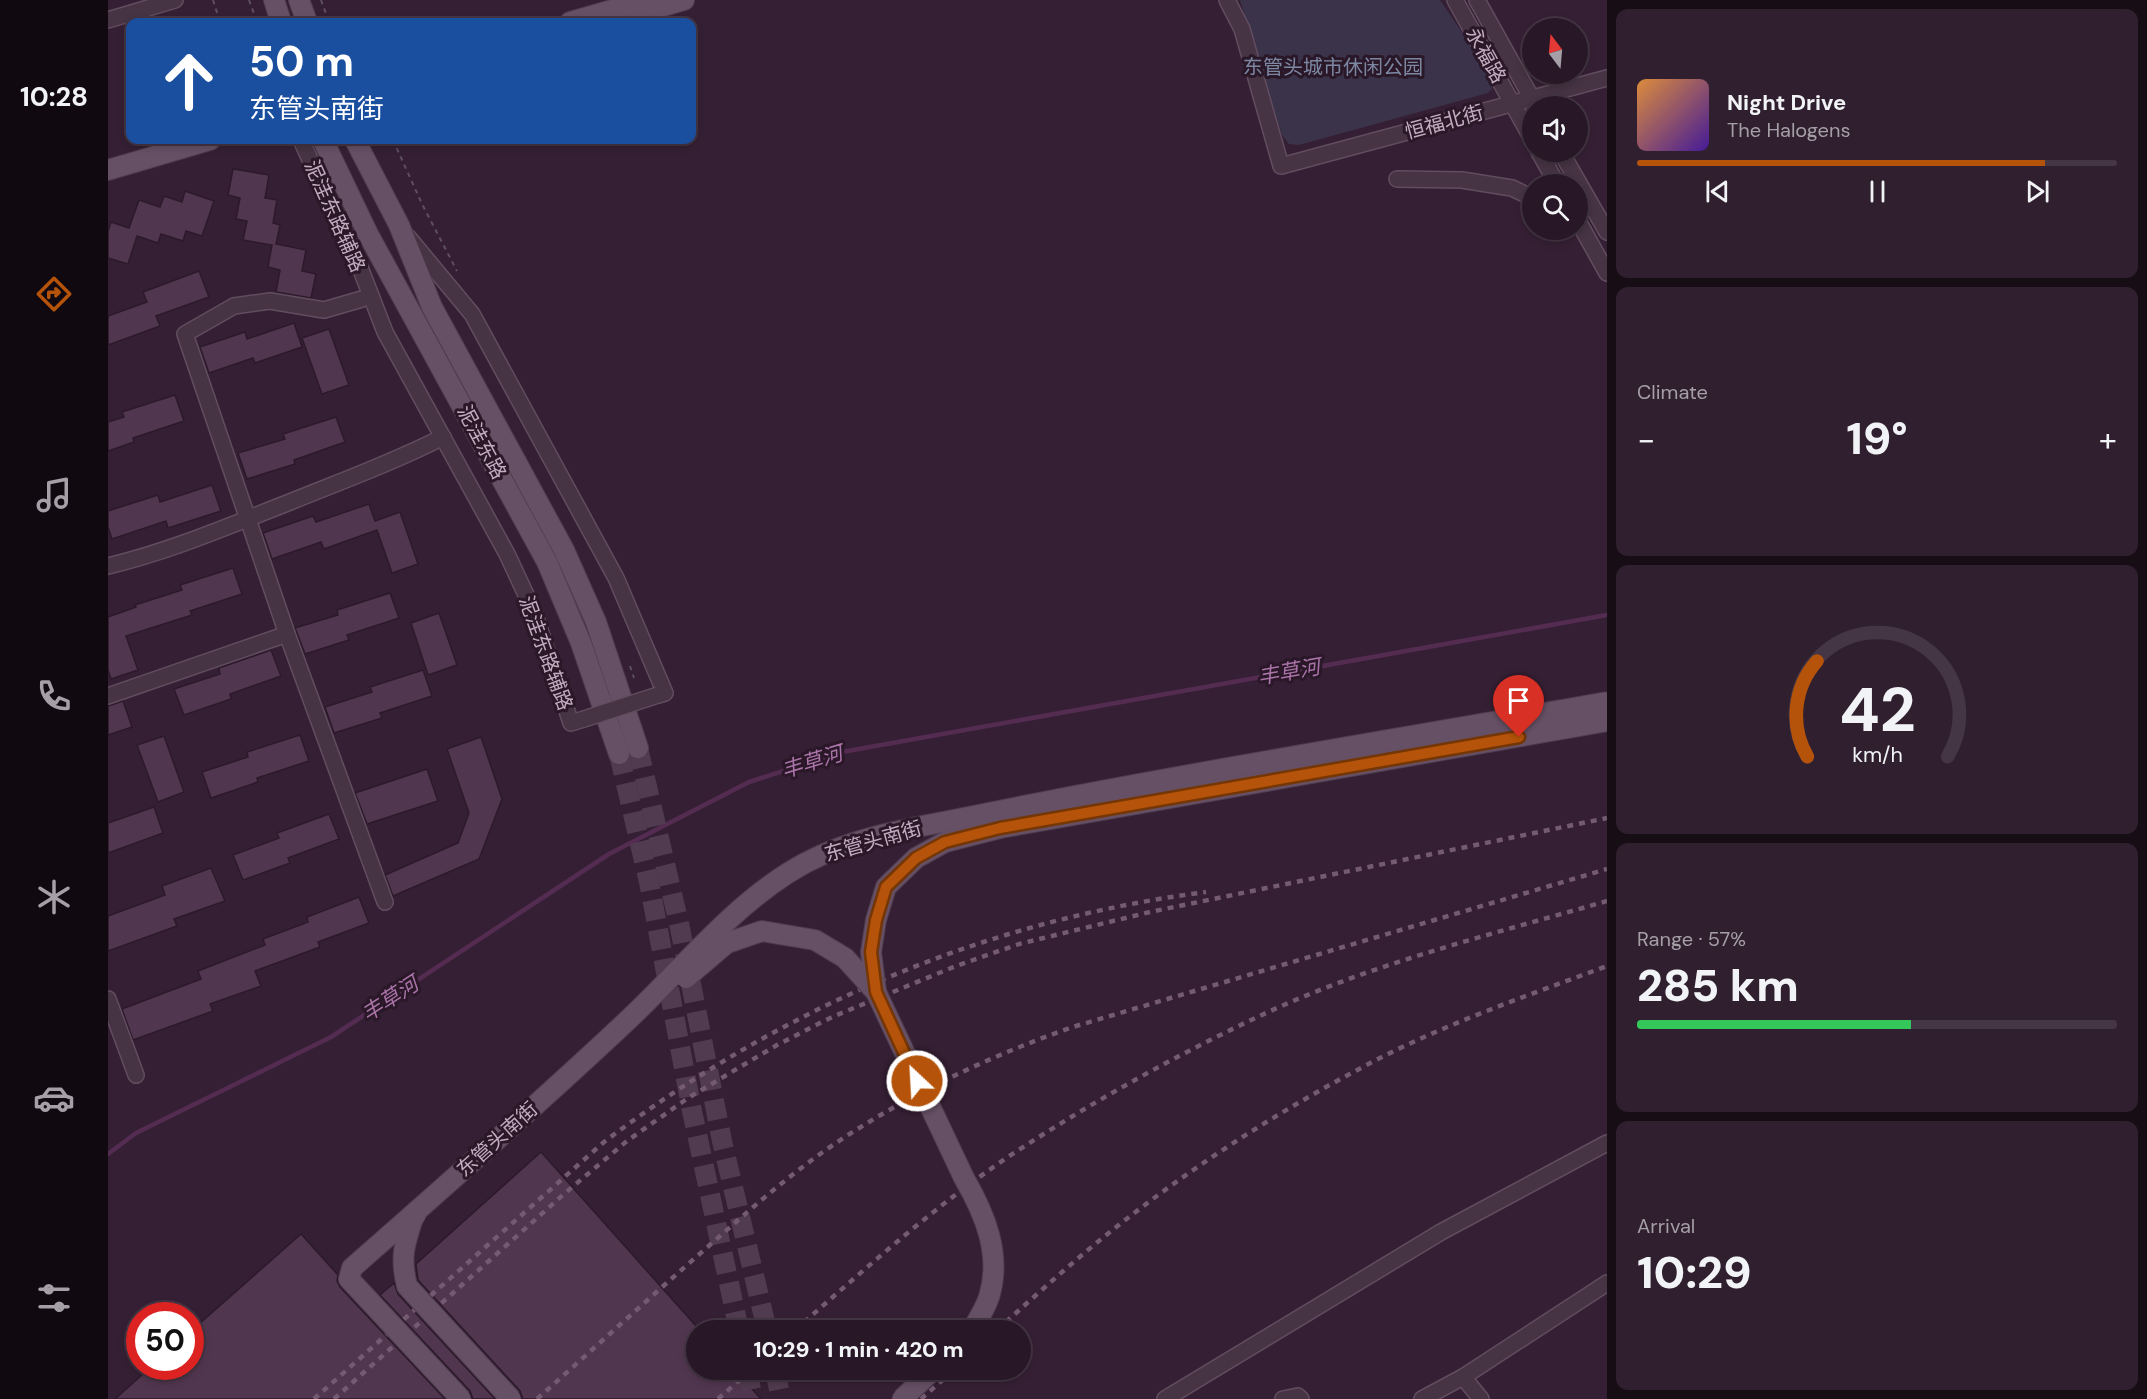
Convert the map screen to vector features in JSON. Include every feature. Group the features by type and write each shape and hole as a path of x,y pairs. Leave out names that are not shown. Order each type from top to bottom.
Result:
{"main road":[{"path":"274,0 280,18"},
{"path":"299,0 306,18"},
{"path":"584,18 647,0"},
{"path":"623,18 684,0"},
{"path":"108,160 164,144"},
{"path":"108,170 196,144"},
{"name":"泥洼东路","path":"325,144 368,234 547,562 581,644 619,754"},
{"name":"泥洼东路","path":"357,144 399,225 432,307 564,550 596,622 638,748"},
{"name":"东管头南街","path":"461,1399 349,1279 352,1268 444,1188 630,1018 754,897 788,873 817,857 846,845 886,833 1081,795 1607,702"},
{"name":"东管头南街","path":"876,992 871,952 876,920 886,887 916,858 945,842 1000,828 1607,721"},
{"path":"630,1018 685,979 727,943 762,931 815,940 845,958 876,992 964,1178 979,1203 992,1239 993,1268 989,1297 977,1320"},
{"path":"444,1188 413,1218 403,1250 403,1269 407,1286 511,1399"},
{"path":"902,1399 922,1380"}],"street":[{"path":"108,20 175,0"},
{"name":"恒福北街","path":"1227,0 1242,29 1281,166 1512,104 1522,104"},
{"name":"永福路","path":"1455,0 1522,122"},
{"name":"永福路","path":"1477,0 1530,96"},
{"name":"恒福北街","path":"1554,96 1607,78"},
{"name":"泥洼东路辅路","path":"303,144 361,270 376,313 507,554 530,603 571,723 665,693 616,578 472,314 399,225"},
{"path":"1567,162 1607,232"},
{"path":"1397,179 1462,180 1512,188 1522,193"},
{"path":"1588,240 1607,273"},
{"path":"362,300 324,310 270,301 234,306 185,334 287,634 385,902"},
{"path":"108,566 145,557 248,519 411,454 443,437"},
{"path":"108,696 287,634"},
{"path":"108,999 136,1075"},
{"path":"1165,1399 1441,1232 1607,1143"},
{"path":"1422,1399 1463,1377 1607,1283"},
{"path":"1463,1377 1480,1399"},
{"path":"1283,1399 1298,1396 1301,1399"}],"path":[{"path":"213,0 219,18"},
{"path":"249,0 256,18"},
{"path":"321,0 328,18"}],"green space":[{"name":"东管头城市休闲公园","path":"1240,0 1440,0 1494,79 1492,89 1488,93 1299,145 1289,144 1282,135"}],"building":[{"path":"233,169 269,175 265,198 277,200 273,223 280,225 276,244 306,250 302,271 316,274 311,298 276,292 280,270 268,267 272,245 243,240 247,221 236,219 240,198 228,195"},
{"path":"185,191 214,201 202,236 186,231 183,241 161,234 158,243 137,236 128,264 108,258 108,231 111,222 129,228 139,200 160,207 164,196 182,202"},
{"path":"199,271 209,297 156,316 160,326 108,345 108,316 147,302 143,292"},
{"path":"294,323 302,347 255,363 253,358 209,373 200,347 245,332 247,339"},
{"path":"329,329 349,385 322,394 302,338"},
{"path":"175,395 184,421 133,438 134,442 108,451 108,422 124,417 122,412"},
{"path":"336,417 345,442 294,460 295,464 247,479 238,453 285,439 283,434"},
{"path":"212,485 221,511 168,528 166,521 112,539 108,527 108,511 158,495 160,502"},
{"path":"369,504 375,521 400,512 418,564 392,573 377,530 324,549 321,542 272,559 263,533 313,516 316,522"},
{"path":"233,568 242,594 190,611 192,615 126,636 138,670 111,679 108,670 108,617 136,607 135,605 182,590 180,585"},
{"path":"390,593 399,618 347,635 349,640 305,654 295,628 338,615 337,610"},
{"path":"439,613 457,665 428,675 411,623"},
{"path":"271,650 281,676 230,694 231,699 184,715 174,689 220,674 219,668"},
{"path":"423,670 432,696 380,713 382,718 334,733 325,707 372,692 370,687"},
{"path":"123,701 132,727 108,735 108,706"},
{"path":"300,735 309,761 257,778 258,782 211,798 202,772 248,757 247,752"},
{"path":"164,736 184,792 158,802 137,745"},
{"path":"481,737 502,799 479,859 393,896 385,875 458,843 469,813 447,749"},
{"path":"427,769 438,801 367,824 355,793"},
{"path":"154,807 163,833 108,853 108,823"},
{"path":"329,814 339,839 288,858 290,863 243,880 233,855 279,838 277,833"},
{"path":"211,868 225,901 174,919 177,926 108,951 108,916 165,895 162,886"},
{"path":"359,897 369,923 318,942 320,947 255,971 261,986 210,1004 213,1011 133,1040 122,1009 201,979 198,971 265,945 263,939 308,922 307,917"},
{"path":"541,1152 691,1320 686,1320 686,1380 744,1380 761,1399 523,1399 520,1391 418,1280 416,1264"},
{"path":"301,1234 338,1275 337,1281 340,1287 445,1399 115,1399 136,1380 204,1380 204,1320"},
{"path":"394,1283 398,1294 495,1399 473,1399 470,1391 380,1295"}],"waterway":[{"name":"丰草河","path":"108,1154 136,1133 331,1037 609,854 749,782 842,752 1607,615"}],"tunnel":[{"path":"638,748 680,928 722,1141 765,1320"},
{"path":"619,754 649,882 692,1111 737,1320"},
{"path":"749,1380 753,1399"},
{"path":"777,1380 781,1399"}],"railway":[{"path":"334,1399 564,1194 627,1141 688,1098 777,1045 832,1017 956,966 1019,944 1150,912 1607,818"},
{"path":"537,1399 734,1223 799,1170 833,1145 890,1109 950,1078 981,1063 1076,1026 1607,869"},
{"path":"314,1399 604,1142 672,1094 742,1050 814,1011 888,977 965,948 1043,924 1123,906 1206,892"},
{"path":"807,1320 897,1242 977,1179 1068,1119 1166,1063 1266,1013 1349,979 1391,964 1607,901"},
{"path":"1008,1320 1081,1256 1142,1207 1209,1159 1278,1115 1348,1075 1411,1043 1494,1008 1607,966"},
{"path":"718,1399 740,1380"},
{"path":"921,1399 943,1380"}],"route":[{"path":"917,1081 876,992 871,952 876,920 886,887 916,858 945,842 1000,828 1519,737"}]}
